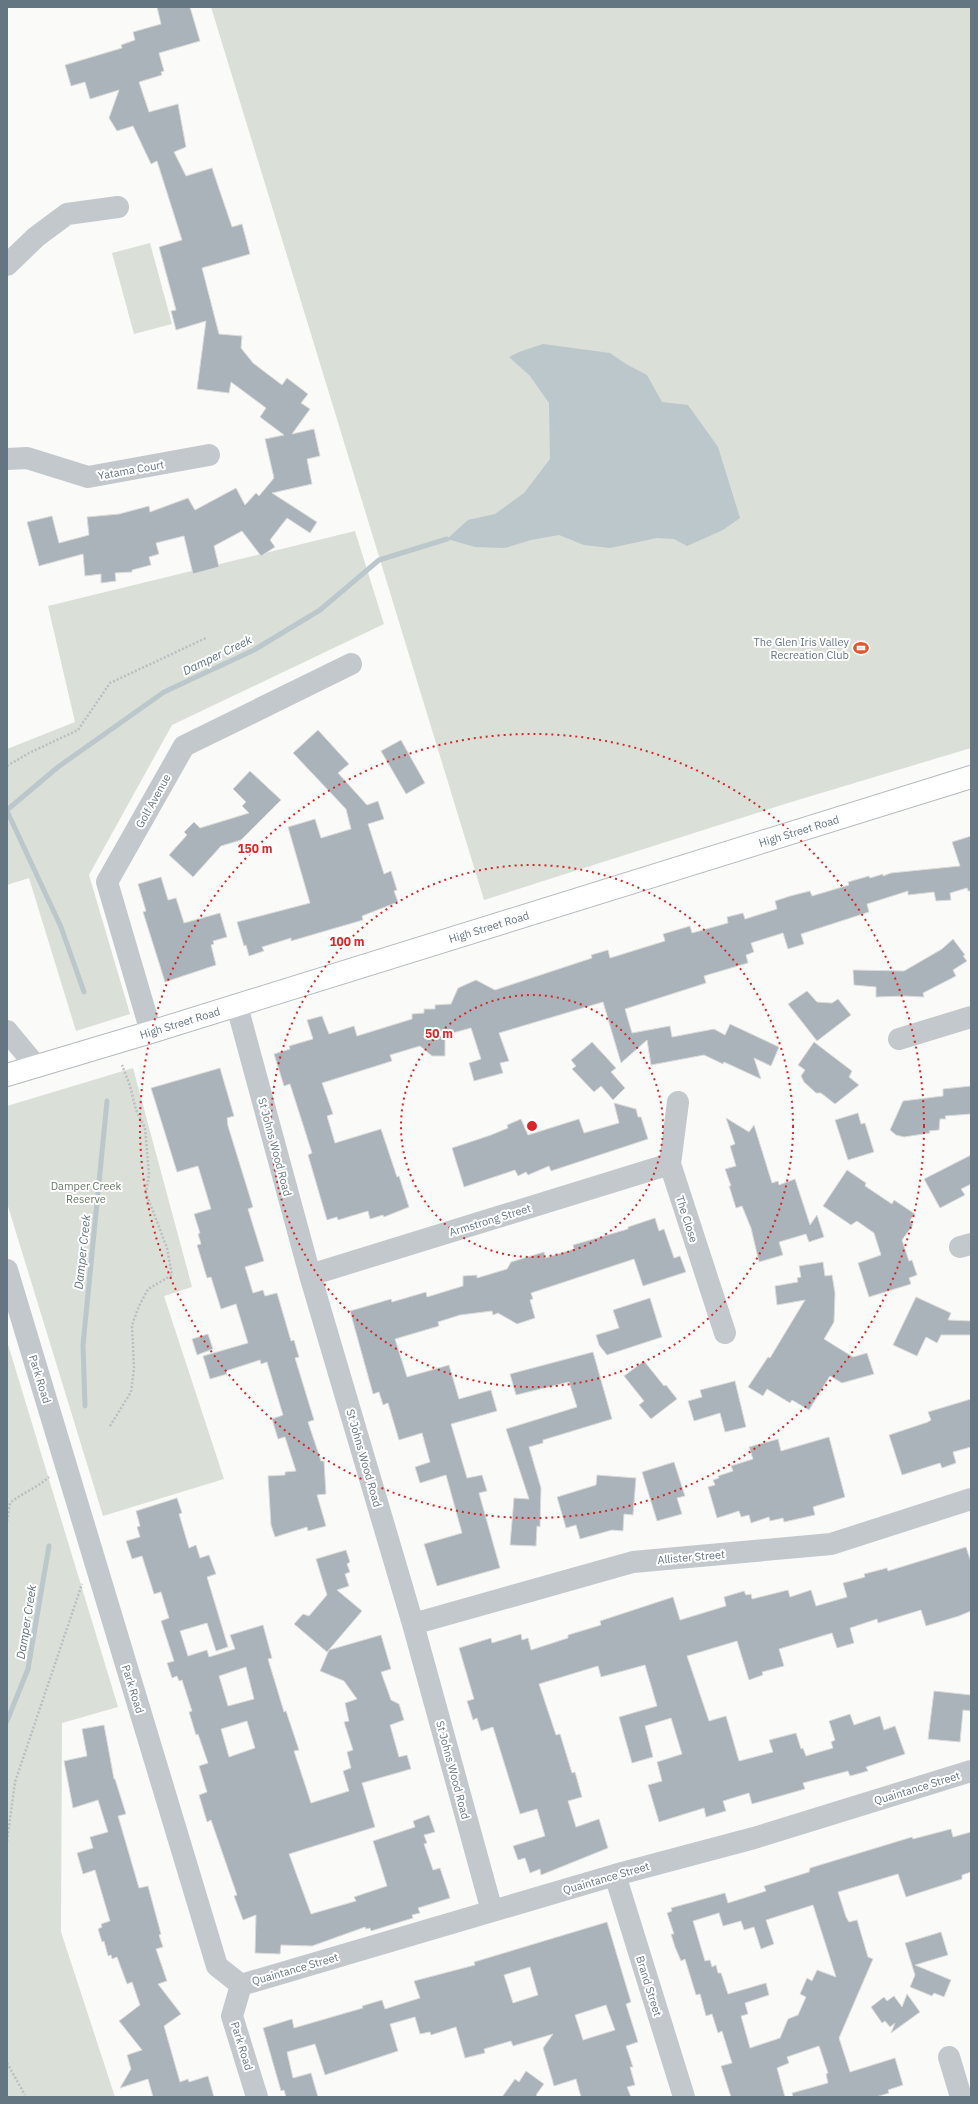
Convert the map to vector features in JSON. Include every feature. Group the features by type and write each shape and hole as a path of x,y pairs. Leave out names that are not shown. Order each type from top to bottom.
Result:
{"main road":[{"name":"High Street Road","path":"7,1075 237,1006 971,777"}],"street":[{"path":"7,265 36,237 67,214 118,207"},
{"name":"Yatama Court","path":"7,459 27,458 88,477 209,455"},
{"name":"Golf Avenue","path":"152,1032 107,882 184,746 351,664"},
{"name":"St Johns Wood Road","path":"237,1006 310,1275 413,1624 492,1911"},
{"path":"899,1039 971,1017"},
{"path":"7,1031 36,1066"},
{"name":"The Close","path":"678,1102 670,1164 725,1333"},
{"name":"Armstrong Street","path":"310,1275 670,1164"},
{"name":"Park Road","path":"7,1270 217,1966 241,1985 232,2016 257,2097"},
{"name":"Allister Street","path":"413,1624 633,1562 831,1544 971,1498"},
{"name":"Quaintance Street","path":"241,1985 615,1875 754,1838 971,1771"},
{"name":"Brand Street","path":"615,1875 684,2097"},
{"path":"949,2057 961,2097"}],"path":[{"path":"7,766 29,753 78,730 110,683 206,638"},
{"path":"110,1426 131,1392 134,1368 132,1325 139,1306 148,1289 172,1275 167,1248 146,1193 149,1174 145,1128 136,1110 130,1086 122,1065"},
{"path":"7,1521 10,1503 20,1494 38,1487 66,1464"},
{"path":"7,1840 15,1782 54,1664 81,1586 97,1570"},
{"path":"7,2063 26,2095"}],"green space":[{"path":"211,7 971,7 971,748 788,803 484,900"},
{"path":"150,243 172,324 134,334 112,253"},
{"path":"355,531 384,624 172,725 89,875 130,1014 76,1031 29,878 7,885 7,749 75,722 48,606"},
{"name":"Damper Creek Reserve","path":"133,1068 192,1287 164,1296 224,1479 103,1516 7,1203 7,1106"},
{"path":"7,1341 118,1707 62,1723 61,1932 115,2097 7,2097"}],"shaded area":[{"path":"543,344 610,353 626,364 647,375 662,402 688,405 718,447 740,518 723,530 687,546 674,539 657,538 610,548 584,545 559,535 531,540 505,548 475,547 447,539 468,520 495,514 524,493 550,459 549,403 530,376 509,357"}],"building":[{"path":"157,7 190,7 200,41 159,53 164,71 161,72 162,75 139,82 149,112 178,104 186,147 174,152 186,176 212,168 232,227 242,224 250,254 202,268 219,334 242,336 241,348 253,363 282,385 287,378 308,394 301,403 310,409 292,434 314,429 320,456 307,459 312,484 272,493 317,522 310,533 287,518 270,540 275,547 261,556 242,531 214,546 219,567 193,574 184,536 156,543 159,554 149,557 151,565 132,570 132,572 115,573 116,581 101,583 101,574 85,576 83,554 39,566 27,522 52,516 59,543 89,535 87,517 119,514 149,506 150,512 188,498 195,510 236,488 245,505 256,493 259,496 274,478 265,439 284,435 260,417 266,408 231,382 229,393 197,389 206,321 176,330 171,311 176,310 159,247 182,240 157,161 151,164 133,126 117,131 109,118 119,90 90,99 85,82 71,86 65,65 122,48 121,45 135,40 133,32 161,24"},
{"path":"318,730 349,764 338,773 367,805 378,801 384,819 368,824 384,874 391,871 397,890 394,891 398,902 362,916 363,920 291,941 291,938 262,947 264,951 249,956 246,945 244,946 237,922 310,903 288,827 315,819 321,838 351,829 346,809 293,753"},
{"path":"401,740 425,783 406,794 381,751"},
{"path":"250,771 281,800 241,840 221,846 193,877 169,855 187,835 184,832 194,822 200,828 249,813 242,806 246,802 233,789"},
{"path":"971,836 971,891 968,891 967,888 950,893 951,900 936,901 934,892 908,895 908,891 867,904 869,912 801,934 804,944 788,949 783,933 751,943 754,952 746,955 748,963 704,976 706,983 625,1009 632,1033 670,1026 672,1037 714,1029 725,1035 730,1024 779,1047 771,1066 754,1058 761,1079 724,1062 723,1064 704,1055 651,1065 647,1040 621,1063 603,1002 499,1033 509,1061 500,1063 503,1073 474,1081 469,1063 481,1059 471,1028 445,1035 445,1056 432,1056 420,1046 390,1055 392,1061 322,1083 333,1114 327,1116 335,1143 381,1129 409,1207 384,1217 383,1215 370,1219 368,1211 338,1220 337,1217 327,1220 308,1155 312,1153 290,1084 284,1086 274,1054 290,1049 289,1046 313,1039 307,1020 322,1016 329,1034 354,1026 357,1036 412,1019 412,1014 424,1013 424,1009 435,1009 435,1005 451,1004 458,988 476,980 495,990 592,958 591,955 608,950 610,958 665,941 663,934 690,926 692,933 728,923 727,917 743,913 745,919 777,909 775,901 790,896 810,891 812,896 849,885 848,882 869,876 870,878 883,874 883,876 891,873 960,866 952,842"},
{"path":"161,877 168,900 176,898 184,923 220,913 227,937 213,941 214,944 211,945 216,965 165,982 143,912 146,911 138,884"},
{"path":"953,939 965,955 963,956 967,961 953,970 956,976 923,993 924,997 876,997 876,987 854,985 853,970 904,971 942,949"},
{"path":"807,991 817,1002 832,1003 838,999 851,1015 817,1041 788,1004"},
{"path":"592,1042 616,1068 611,1072 625,1088 613,1100 601,1086 594,1092 572,1069 576,1066 571,1060"},
{"path":"814,1042 852,1071 849,1077 859,1085 835,1104 821,1093 816,1093 804,1082 801,1076 805,1070 798,1065"},
{"path":"220,1068 234,1116 227,1118 228,1126 253,1207 248,1209 264,1261 245,1267 253,1293 263,1290 265,1296 277,1293 291,1341 294,1340 299,1357 295,1358 314,1420 308,1422 321,1461 324,1461 326,1494 317,1495 326,1526 308,1531 307,1527 275,1537 271,1525 268,1476 285,1475 285,1472 296,1471 285,1437 278,1439 272,1419 283,1415 267,1362 261,1364 260,1360 226,1371 227,1374 210,1379 203,1356 248,1343 236,1304 221,1309 211,1277 207,1278 197,1245 201,1244 198,1234 200,1233 194,1214 211,1209 198,1166 177,1172 151,1088"},
{"path":"971,1086 971,1114 945,1116 946,1119 940,1119 939,1130 929,1131 930,1133 904,1137 896,1135 890,1130 903,1101 943,1096 943,1089"},
{"path":"614,1103 636,1109 638,1117 641,1117 648,1139 551,1171 549,1166 528,1175 526,1172 518,1176 515,1170 464,1187 452,1148 508,1128 507,1125 521,1119 528,1135 579,1119 584,1133 619,1123"},
{"path":"858,1113 861,1124 865,1123 874,1152 848,1160 835,1120"},
{"path":"726,1118 749,1132 754,1125 772,1183 778,1181 779,1185 795,1179 810,1225 817,1215 824,1237 809,1242 806,1234 779,1242 783,1255 759,1262 751,1228 742,1206 736,1208 725,1169 736,1166 730,1146 735,1144"},
{"path":"971,1155 971,1184 961,1189 965,1195 940,1208 924,1179"},
{"path":"847,1170 866,1183 865,1186 892,1204 894,1200 915,1214 910,1220 913,1225 902,1240 909,1261 912,1260 917,1275 909,1278 911,1284 869,1297 858,1263 881,1255 874,1233 857,1221 851,1225 823,1206"},
{"path":"655,1218 659,1231 664,1229 674,1258 680,1256 686,1272 643,1286 634,1259 531,1293 533,1299 530,1300 535,1318 517,1324 498,1313 493,1315 492,1311 460,1315 438,1322 439,1326 395,1339 407,1377 449,1365 459,1399 491,1390 497,1411 451,1424 467,1478 482,1475 487,1491 479,1493 500,1568 437,1586 424,1544 462,1533 446,1475 420,1483 415,1467 430,1462 422,1433 399,1440 388,1403 383,1405 379,1392 373,1394 350,1311 391,1299 392,1302 426,1292 427,1297 463,1286 463,1276 477,1275 477,1278 507,1269 511,1262 544,1252 545,1258 574,1249 573,1245 628,1229 628,1227"},
{"path":"823,1262 825,1276 832,1275 835,1293 834,1322 824,1339 853,1357 867,1353 874,1374 842,1383 830,1376 809,1410 792,1400 790,1403 767,1389 763,1396 748,1387 768,1357 770,1358 805,1300 777,1305 775,1286 798,1282 797,1278 801,1277 799,1266"},
{"path":"916,1297 951,1313 948,1320 971,1321 971,1335 941,1335 937,1343 926,1337 917,1356 893,1345"},
{"path":"650,1298 662,1337 607,1355 599,1345 596,1335 619,1328 613,1310"},
{"path":"208,1334 213,1349 197,1355 192,1339"},
{"path":"593,1352 612,1419 543,1440 543,1443 529,1447 541,1488 540,1527 537,1526 536,1546 510,1545 514,1498 529,1499 506,1429 577,1407 569,1382 516,1395 510,1374"},
{"path":"644,1361 664,1386 666,1385 677,1399 651,1419 639,1405 644,1401 624,1376"},
{"path":"735,1381 746,1427 725,1432 720,1413 694,1421 688,1401 702,1397 700,1390"},
{"path":"971,1399 971,1447 953,1452 956,1463 942,1468 940,1463 902,1475 889,1435 928,1422 931,1420 928,1412"},
{"path":"829,1437 845,1497 813,1507 815,1515 784,1522 783,1518 770,1521 769,1517 751,1523 749,1515 741,1517 739,1511 717,1518 708,1487 715,1485 713,1480 719,1478 718,1476 733,1471 731,1466 753,1459 749,1447 778,1439 781,1451"},
{"path":"674,1462 685,1496 677,1498 682,1514 657,1521 642,1472"},
{"path":"597,1475 636,1478 633,1515 624,1514 623,1531 612,1530 580,1539 576,1525 566,1528 557,1497 596,1485"},
{"path":"177,1498 182,1513 179,1514 189,1548 196,1545 200,1558 209,1555 216,1574 207,1577 228,1647 216,1651 207,1623 180,1631 188,1656 207,1650 209,1657 235,1649 230,1635 263,1625 272,1658 268,1659 284,1712 286,1711 299,1750 294,1751 311,1803 349,1791 343,1771 351,1768 347,1752 353,1750 344,1722 349,1721 345,1703 357,1699 344,1681 320,1671 329,1650 381,1635 391,1669 381,1672 391,1700 399,1704 404,1720 390,1725 399,1757 407,1755 411,1769 362,1783 375,1827 289,1854 311,1914 356,1901 354,1897 387,1886 373,1841 415,1827 413,1821 429,1815 435,1832 424,1835 427,1843 424,1844 433,1870 440,1868 450,1898 418,1908 420,1913 412,1915 413,1918 371,1931 370,1928 366,1929 365,1927 312,1946 281,1945 280,1954 255,1953 256,1915 243,1920 234,1896 237,1895 211,1820 207,1822 199,1795 207,1792 199,1766 208,1763 198,1734 196,1735 189,1712 192,1711 182,1680 179,1681 177,1676 172,1678 167,1663 174,1661 161,1621 169,1618 161,1592 154,1594 142,1556 132,1559 126,1541 140,1537 137,1527 140,1526 136,1511","holes":["246,1667 254,1699 228,1706 219,1676","247,1721 255,1748 229,1757 221,1729"]},
{"path":"966,1547 971,1562 971,1611 959,1616 926,1626 921,1610 878,1623 877,1619 850,1628 854,1643 837,1648 832,1633 779,1649 784,1666 762,1672 763,1675 749,1680 737,1641 687,1656 709,1721 726,1716 739,1761 773,1752 769,1740 796,1733 801,1749 803,1748 806,1756 833,1748 831,1742 835,1740 829,1721 850,1714 854,1725 880,1716 884,1730 895,1726 905,1754 866,1767 868,1771 850,1776 848,1771 803,1783 805,1789 752,1804 749,1793 723,1801 726,1811 706,1817 704,1808 659,1822 648,1785 662,1781 657,1762 682,1754 671,1718 645,1726 653,1757 632,1763 619,1717 657,1706 645,1665 601,1677 598,1666 539,1684 556,1735 560,1734 572,1773 575,1772 582,1797 568,1801 576,1827 599,1819 608,1848 541,1875 540,1869 530,1873 525,1858 518,1860 513,1846 545,1836 537,1809 520,1814 493,1727 481,1731 477,1718 473,1720 467,1701 474,1699 459,1648 491,1638 492,1643 521,1634 522,1640 528,1638 531,1650 568,1638 568,1635 601,1625 600,1621 673,1597 680,1620 726,1606 724,1597 744,1591 746,1595 751,1594 752,1599 788,1590 790,1597 811,1590 816,1606 847,1597 843,1583 865,1577 864,1574 887,1568 888,1571"},
{"path":"346,1550 350,1562 347,1564 350,1572 345,1574 349,1586 337,1590 362,1611 327,1652 294,1624 303,1614 309,1616 327,1595 316,1559"},
{"path":"934,1691 971,1695 971,1711 963,1710 960,1742 928,1739"},
{"path":"104,1725 114,1779 126,1814 118,1816 139,1888 148,1886 161,1934 159,1935 163,1947 156,1949 167,1981 158,1984 181,2014 164,2026 180,2082 188,2079 189,2082 208,2076 214,2097 153,2097 148,2079 120,2088 131,2069 127,2055 142,2050 119,2021 140,2005 132,1982 127,1984 117,1957 112,1959 111,1955 108,1956 104,1941 102,1942 98,1929 102,1927 101,1924 110,1921 95,1870 83,1874 77,1853 93,1848 90,1837 108,1832 98,1800 73,1808 64,1761 87,1756 82,1729"},
{"path":"951,1829 953,1837 971,1832 971,1872 962,1875 962,1879 906,1897 898,1874 838,1892 846,1917 849,1922 857,1920 868,1957 873,1959 839,2038 850,2072 895,2058 903,2085 888,2090 889,2093 876,2097 793,2097 792,2093 828,2083 826,2074 828,2073 819,2046 787,2057 789,2063 777,2068 785,2097 731,2097 721,2066 732,2063 722,2031 718,2033 712,2014 706,2016 700,1994 696,1995 685,1959 681,1961 675,1947 671,1934 674,1934 667,1913 672,1911 671,1908 725,1893 728,1903 766,1891 764,1886 809,1872 810,1868 912,1837 913,1839","holes":["813,1905 836,1977 817,1970 812,1981 807,1978 800,1994 806,1997 798,2015 788,2019 780,2038 750,2048 741,2016 748,2014 745,2003 769,1995 766,1983 728,1994 721,1973 718,1973 716,1965 712,1967 710,1960 705,1961 693,1921 719,1913 723,1926 741,1921 744,1930 754,1927 761,1949 774,1944 766,1920"]},
{"path":"607,1922 631,2002 626,2004 638,2042 626,2046 633,2067 630,2067 635,2085 627,2087 631,2097 581,2097 576,2079 554,2086 543,2048 553,2034 513,2046 511,2041 484,2049 485,2053 465,2058 456,2027 431,2035 430,2032 420,2034 415,2017 390,2024 398,2051 325,2075 315,2044 287,2052 293,2078 311,2073 318,2097 286,2097 284,2090 281,2091 263,2028 292,2019 294,2028 363,2008 362,2006 382,2000 385,2009 420,1998 414,1981 475,1965 474,1962","holes":["530,1967 538,1995 513,2003 504,1975","606,2005 615,2030 583,2040 575,2015"]},
{"path":"941,1932 948,1955 915,1965 951,1980 944,1997 934,1993 932,1996 910,1987 915,1975 905,1943"},
{"path":"907,1994 920,2012 891,2033 895,2023 890,2027 885,2021 882,2023 871,2007 884,1997 887,2001 894,1996 902,2007"},
{"path":"526,2071 544,2084 536,2095 538,2097 502,2097 515,2079 519,2082"}],"waterway":[{"name":"Damper Creek","path":"7,810 58,767 164,692 254,650 320,610 379,560 447,539"},
{"name":"Damper Creek","path":"7,811 61,927 84,992"},
{"name":"Damper Creek","path":"85,1406 83,1345 107,1101"},
{"name":"Damper Creek","path":"7,1721 28,1669 49,1546"}],"place":[{"name":"The Glen Iris Valley Recreation Club","path":"861,648"}]}
